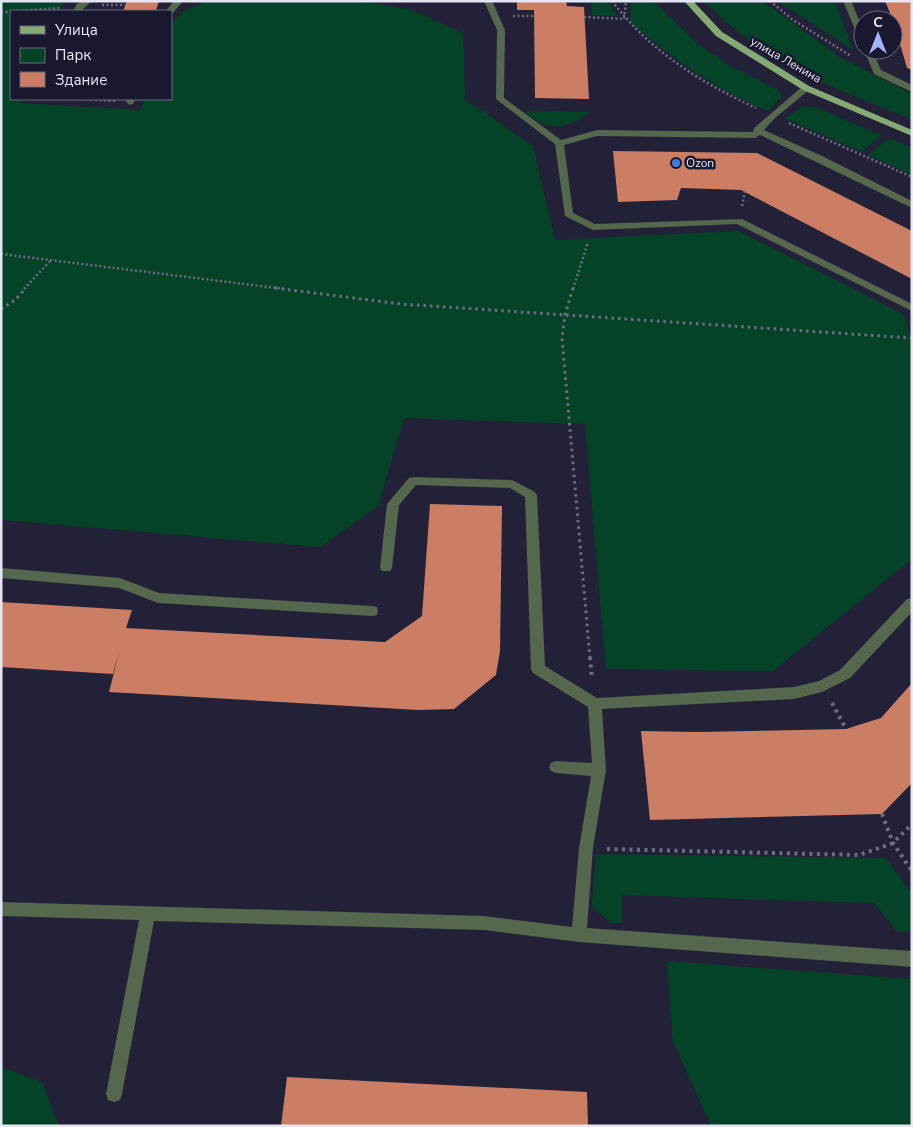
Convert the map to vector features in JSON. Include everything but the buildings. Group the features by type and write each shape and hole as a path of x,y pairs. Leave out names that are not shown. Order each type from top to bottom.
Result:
{"main road":[{"name":"улица Ленина","path":"688,1 719,34 806,88 912,133"}],"lane":[{"path":"78,10 80,6 88,1"},
{"path":"488,1 501,30 500,99 559,144 568,214 593,227 739,221 912,308"},
{"path":"847,1 853,15"},
{"path":"872,60 877,72 912,89"},
{"path":"559,144 597,133 755,135 757,130 772,116 806,88"},
{"path":"757,130 819,158 912,205"},
{"path":"386,568 393,504 413,481 512,484 531,495 538,669 595,704 794,693 822,686 846,674 912,603"},
{"path":"1,573 120,583 158,598 372,612"},
{"path":"580,935 586,848 599,770 595,704"},
{"path":"556,768 599,770"},
{"path":"1,909 484,923 580,935 912,959"},
{"path":"114,1094 148,913"}],"path":[{"path":"612,1 624,19 681,69 721,92 772,116 912,177"},
{"path":"624,19 626,1"},
{"path":"770,1 793,20 877,72"},
{"path":"584,17 624,19"},
{"path":"593,227 565,315 562,338 595,704"},
{"path":"1,254 402,304 912,338"},
{"path":"1,309 15,300 50,260"},
{"path":"822,686 846,729"},
{"path":"882,814 893,843 912,871"},
{"path":"586,848 859,855 893,843 912,824"}],"green space":[{"path":"1,1 63,1 59,10 10,10 10,100 20,100 19,103 141,110 145,100 172,100 172,21 184,11 206,1 360,1 409,9 463,33 465,99 533,146 555,240 739,231 903,314 912,342 912,559 773,671 606,669 585,424 404,418 378,506 321,547 1,520"},
{"path":"591,1 607,1 617,16 592,15"},
{"path":"631,1 653,1 698,44 729,65 778,90 782,96 768,111 749,103 696,73 662,49 630,22"},
{"path":"704,1 762,1 840,57 912,94 912,119 856,97 801,72 750,40 726,22"},
{"path":"777,1 835,1 853,50"},
{"path":"804,106 815,107 881,135 862,152 784,118"},
{"path":"526,112 590,112 574,122 565,125 549,126 541,123"},
{"path":"889,138 912,148 912,175 868,155"},
{"path":"596,854 886,858 912,893 912,932 897,932 874,903 622,895 622,923 610,923 592,906"},
{"path":"667,961 912,979 912,1126 711,1126 673,1041"},
{"path":"1,1067 42,1082 59,1126 1,1126"}],"place":[{"name":"Ozon","path":"676,163"}]}
